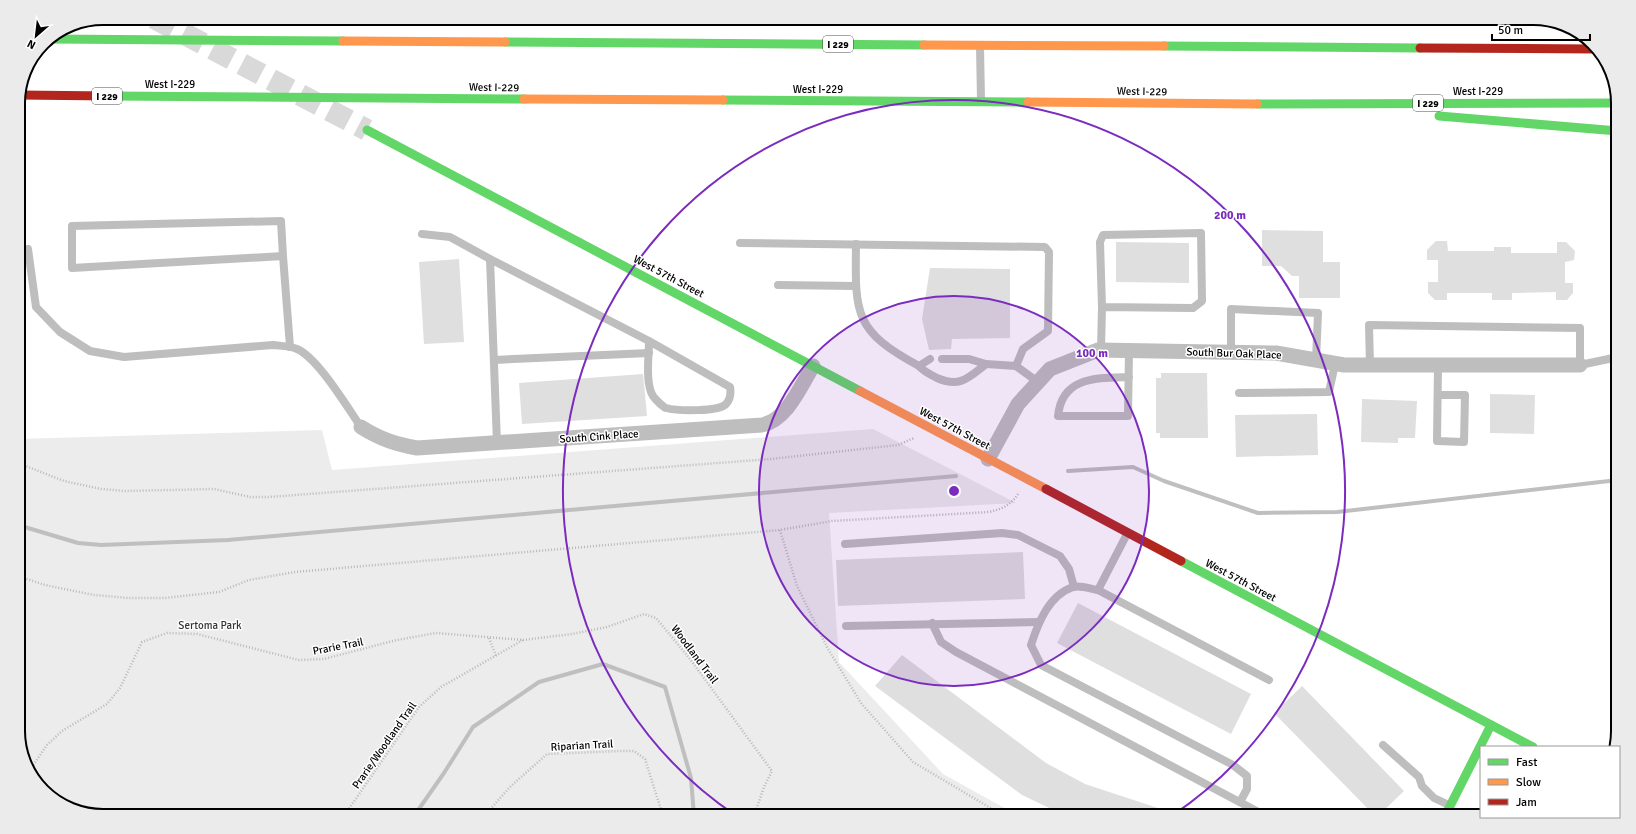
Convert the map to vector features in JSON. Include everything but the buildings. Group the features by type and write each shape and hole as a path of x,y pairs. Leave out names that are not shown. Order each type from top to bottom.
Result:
{"main road":[{"name":"I 229","path":"59,39 1589,49"},
{"path":"1399,48 1575,39"},
{"name":"West I-229","path":"26,95 1238,104 1611,103"},
{"path":"1238,104 1399,113"},
{"path":"1430,116 1611,129"},
{"name":"West 57th Street","path":"367,130 1531,746"},
{"path":"1480,746 1491,725"},
{"path":"1448,809 1480,747"}],"street":[{"name":"South Bur Oak Place","path":"988,459 1018,404 1050,369 1101,350 1276,353 1335,364 1580,366"},
{"name":"South Cink Place","path":"361,427 377,437 394,444 417,448 771,423 778,419 787,408 813,366"}],"lane":[{"path":"980,46 981,101"},
{"path":"283,256 72,268 72,226 281,221 290,347"},
{"path":"1101,350 1102,307 1100,242 1103,235 1201,233 1202,301 1193,308 1102,307"},
{"path":"422,234 450,237 650,341 730,387 731,396 726,404 720,408 703,410 666,408 653,396 649,382 650,341"},
{"path":"740,243 1048,248 1050,252 1048,331 1024,349 1016,366"},
{"path":"856,244 855,286 858,308 871,334 892,351 919,366 933,376 953,383 969,378 986,364"},
{"path":"28,249 36,307 60,332 90,351 124,357 273,346 298,349 314,361 361,427"},
{"path":"490,259 497,442"},
{"path":"778,285 855,286"},
{"path":"1231,352 1232,309 1318,313 1316,360"},
{"path":"1370,365 1369,326 1580,328 1580,366 1611,359"},
{"path":"1129,351 1129,377 1128,416 1058,416 1059,406 1064,396 1071,388 1082,381 1092,378 1129,377"},
{"path":"494,360 649,353"},
{"path":"919,366 930,359"},
{"path":"942,359 969,359 986,364 1016,366 1038,382"},
{"path":"1239,393 1329,392 1335,364"},
{"path":"1438,365 1437,441 1464,442 1465,395 1438,395"},
{"path":"845,544 1002,533 1018,535 1060,556 1069,569 1074,587"},
{"path":"1098,590 1127,533"},
{"path":"1240,802 1247,789 1247,776 1233,765 1041,665 1031,645 1038,622 1055,599 1074,587 1098,590 1268,680"},
{"path":"846,626 932,623 1038,622"},
{"path":"932,623 941,642 956,652 1253,809"},
{"path":"1383,745 1419,777 1422,786 1434,798 1450,806"}],"path":[{"path":"25,466 64,481 101,489 124,491 214,489 250,497 269,497 771,460 898,445 909,442 926,426"},
{"path":"25,578 45,585 94,595 128,598 165,598 219,592 249,580 295,572 780,530 832,521 990,512 998,510 1013,502 1025,479"},
{"path":"780,530 796,586 828,649 861,703 913,762 992,809"},
{"name":"Woodland Trail","path":"524,640 572,634 600,628 644,614 656,618 690,659 772,771 764,787 756,809"},
{"name":"Prarie Trail","path":"33,765 47,745 62,731 107,704 120,688 142,642 167,633 197,634 299,660 324,659 397,640 436,633 524,640"},
{"path":"489,638 496,656"},
{"name":"Prarie/Woodland Trail","path":"349,809 419,707 441,687 524,640"},
{"name":"Riparian Trail","path":"490,809 511,786 547,754 620,751 634,752 645,759 660,809"}],"green space":[{"name":"Sertoma Park","path":"873,429 1016,503 829,513 839,662 943,774 1006,809 103,809 78,805 52,790 44,782 33,765 29,756 25,736 25,439 322,430 332,470"}],"waterway":[{"path":"1068,471 1133,467 1164,481 1258,513 1337,512 1611,481"},
{"path":"25,527 78,543 101,545 228,540 956,476"},
{"path":"419,809 473,727 539,682 603,664 665,687 691,778 693,809"}],"tunnel":[{"path":"167,25 367,130"}],"traffic: fast":[{"path":"59,39 343,41"},
{"path":"505,42 924,45"},
{"path":"1164,46 1420,48"},
{"path":"110,96 524,99"},
{"path":"723,100 1028,102"},
{"path":"1257,104 1611,103"},
{"path":"1439,116 1611,130"},
{"path":"367,130 860,391"},
{"path":"1181,561 1531,746"},
{"path":"1480,746 1491,725"},
{"path":"1449,809 1480,747"}],"traffic: slow":[{"path":"343,41 505,42"},
{"path":"924,45 1164,46"},
{"path":"524,99 723,100"},
{"path":"1028,102 1257,104"},
{"path":"860,391 1046,489"}],"traffic: jam":[{"path":"1420,48 1589,49"},
{"path":"26,95 110,96"},
{"path":"1046,489 1181,561"}]}
